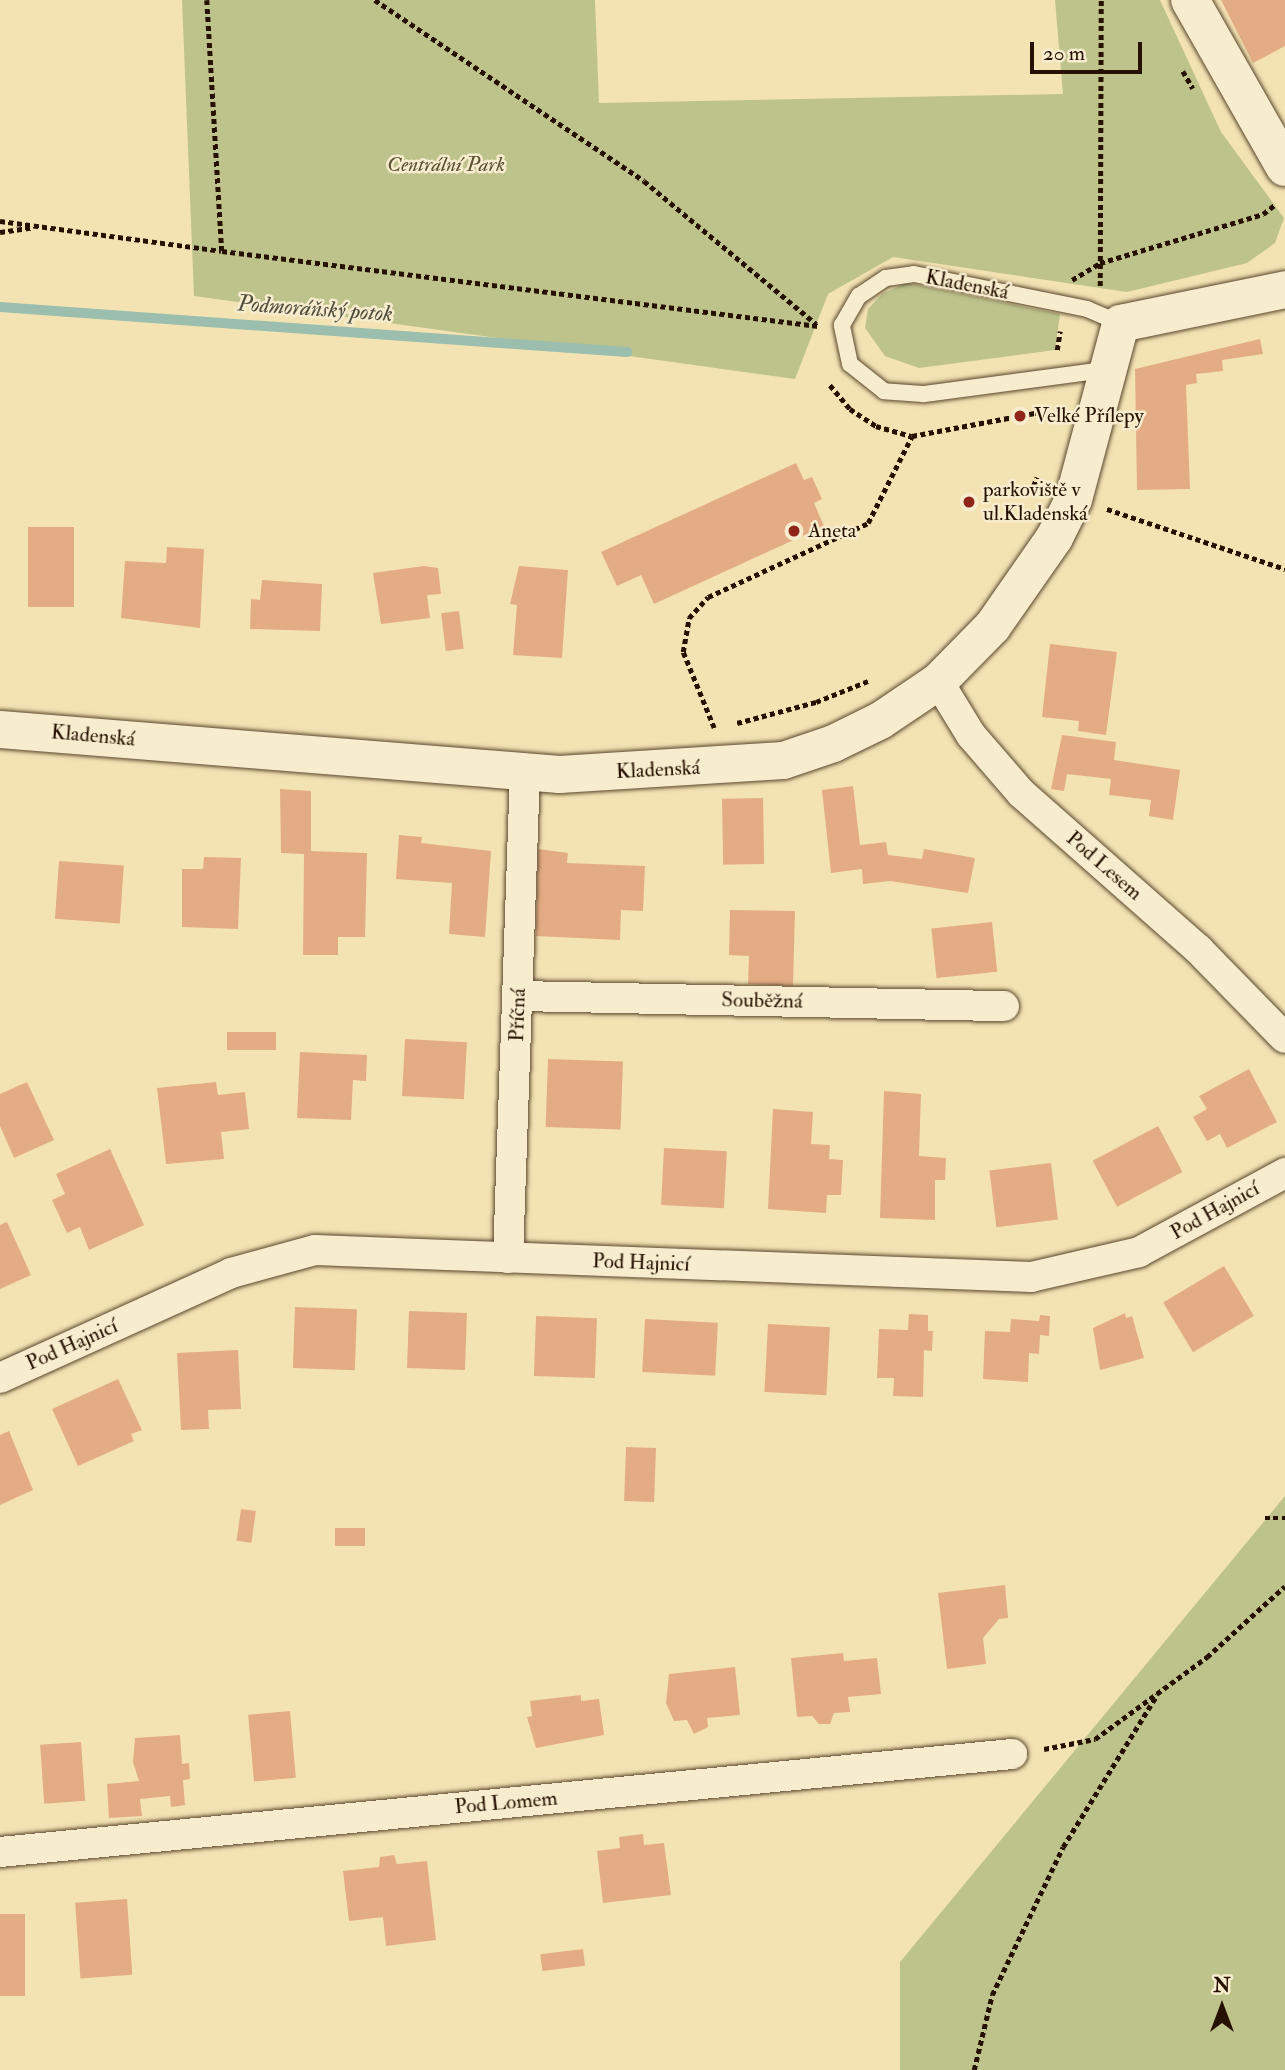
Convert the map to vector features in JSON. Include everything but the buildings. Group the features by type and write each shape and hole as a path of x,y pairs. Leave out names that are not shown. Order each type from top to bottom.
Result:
{"main road":[{"path":"1190,0 1281,185"}],"street":[{"path":"1120,323 1285,289"},
{"name":"Kladenská","path":"0,729 525,772 664,771 783,760 880,720 938,681 992,626 1055,537 1073,499 1104,370 1120,323"},
{"name":"Pod Lesem","path":"938,681 971,735 1021,793 1198,948 1285,1038"},
{"name":"Příčná","path":"508,1258 525,772"},
{"name":"Souběžná","path":"519,996 1004,1006"},
{"name":"Pod Hajnicí","path":"0,1378 271,1259 315,1250 1031,1277 1139,1252 1285,1173"},
{"name":"Pod Lomem","path":"0,1852 1012,1754"}],"lane":[{"name":"Kladenská","path":"1104,370 923,394 884,391 850,364 842,325 859,296 886,278 914,274 1087,309 1120,323"}],"path":[{"path":"207,0 222,251"},
{"path":"374,0 644,181 819,326 820,338"},
{"path":"1101,0 1101,293"},
{"path":"1066,286 1100,263 1263,214 1281,185"},
{"path":"0,221 819,326"},
{"path":"0,232 43,225"},
{"path":"825,376 849,409 876,426 912,436 1045,412 1055,420 1055,429"},
{"path":"878,676 816,702 715,728 684,652 689,618 708,597 868,523 912,436"},
{"path":"1024,509 1041,469"},
{"path":"1073,499 1285,569"},
{"path":"1265,1518 1285,1518"},
{"path":"1012,1754 1095,1739 1157,1695 1285,1586"},
{"path":"974,2070 992,1995 1063,1847 1157,1695"}],"green space":[{"name":"Centrální Park","path":"182,0 595,0 599,103 1063,94 1055,0 1160,0 1221,132 1284,218 1275,243 1247,263 1127,292 893,257 828,294 795,379 194,296"},
{"path":"906,283 1060,314 1055,350 919,368 885,356 865,328 868,309 882,294"},
{"path":"1285,1496 1285,2070 900,2070 900,1962"}],"waterway":[{"name":"Podmoráňský potok","path":"0,307 627,352"}],"place":[{"name":"Velké Přílepy","path":"1020,416"},
{"name":"parkoviště v ul.Kladenská","path":"969,502"},
{"name":"Aneta","path":"794,531"}]}
